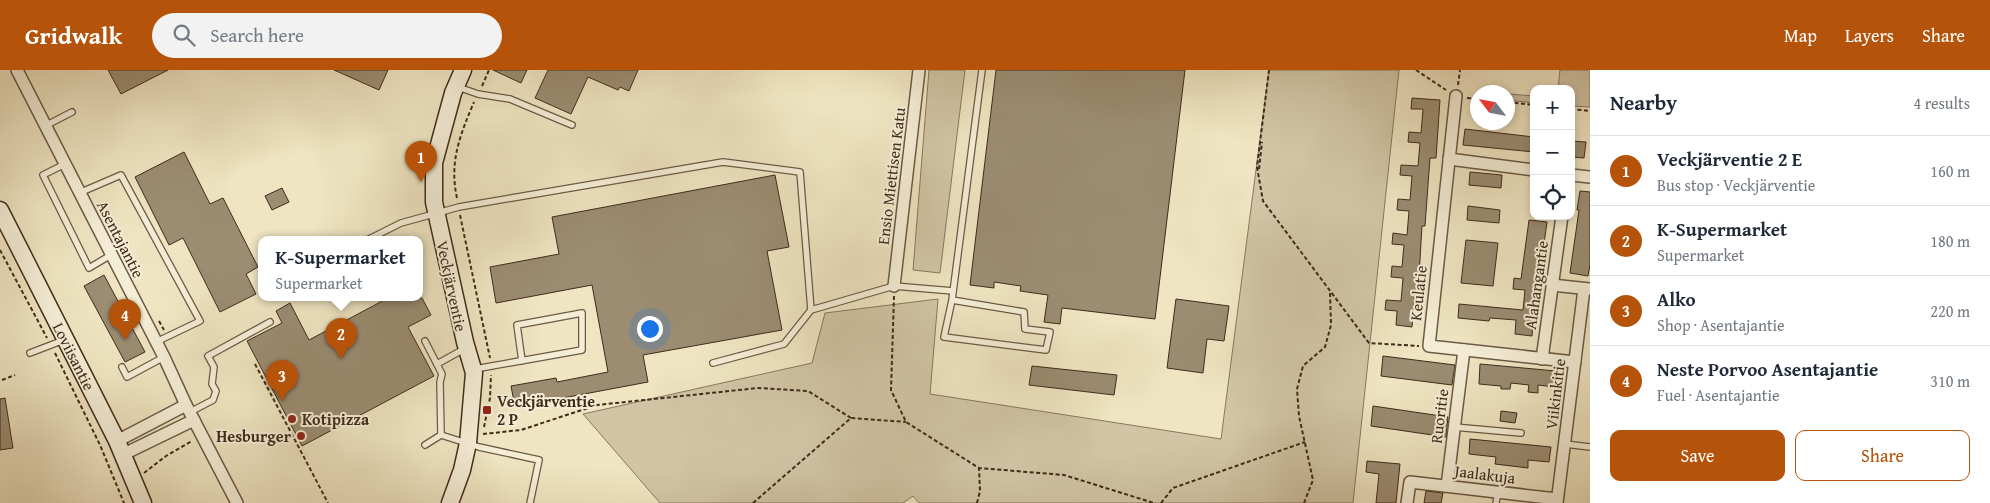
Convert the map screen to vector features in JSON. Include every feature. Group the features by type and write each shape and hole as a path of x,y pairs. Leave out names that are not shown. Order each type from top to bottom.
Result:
{"main road":[{"name":"Veckjärventie","path":"450,503 473,445 472,369 434,202 434,163 442,130 463,70"},
{"name":"Loviisantie","path":"0,210 58,342 120,448 144,503"}],"street":[{"name":"Asentajantie","path":"17,70 164,356 190,412 237,503"},
{"name":"Ensio Miettisen Katu","path":"894,286 919,70"},
{"name":"Keulatie","path":"1429,346 1456,96"},
{"path":"1450,159 1530,169"},
{"path":"1575,175 1590,177"},
{"name":"Alahangantie","path":"1542,359 1561,220"},
{"name":"Viikinkitie","path":"1552,285 1587,289 1585,318 1575,362 1557,501"},
{"path":"1429,346 1575,362"},
{"name":"Ruoritie","path":"1447,486 1464,350"},
{"path":"120,448 190,412"},
{"path":"120,448 190,412"},
{"name":"Jaalakuja","path":"1407,503 1410,482 1447,486 1497,497 1557,501"}],"lane":[{"path":"952,300 1024,312 1025,329 1050,332 1046,350 944,337 952,300 982,70"},
{"path":"456,86 478,94 510,99 572,125"},
{"path":"45,126 72,112"},
{"path":"375,236 401,223 459,207 723,162 800,172 811,310"},
{"path":"65,164 44,175 89,268 111,255"},
{"path":"79,193 121,175 200,321 156,342"},
{"path":"713,362 784,344 811,310 894,286 953,292"},
{"path":"472,369 492,367 582,350 582,313 517,325 522,361"},
{"path":"190,412 213,400 216,392 212,384 214,367 208,356 270,322"},
{"path":"425,341 442,374 440,382 441,435"},
{"path":"30,353 58,342"},
{"path":"437,364 466,348"},
{"path":"122,367 127,377 164,356"},
{"path":"1454,427 1521,433"},
{"path":"426,445 441,435"},
{"path":"441,435 473,445 538,460 530,503"},
{"path":"1565,444 1590,447"}],"path":[{"path":"473,445 483,434 490,398 492,367 459,207 454,163 459,136 489,70"},
{"path":"1270,70 1257,167 1263,202 1369,343 1429,346"},
{"path":"1416,70 1456,96"},
{"path":"1515,103 1530,105"},
{"path":"1575,109 1590,111"},
{"path":"0,250 58,342 122,502"},
{"path":"894,286 891,390 906,422"},
{"path":"1304,503 1313,480 1299,416 1297,388 1303,366 1325,347 1331,325 1330,292"},
{"path":"256,364 328,503"},
{"path":"2,380 15,375"},
{"path":"483,434 521,430 597,405 758,388 808,391 851,418 906,422 979,468 1064,476 1154,503"},
{"path":"753,503 851,418"},
{"path":"134,478 148,472 177,449 202,436"},
{"path":"1161,503 1173,488 1305,442"},
{"path":"977,503 980,491 979,468"}],"shaded area":[{"path":"929,70 965,70 940,273 913,270"},
{"path":"1269,70 1399,70 1353,503 919,503 913,496 903,503 660,503 583,414 812,363 825,313 938,299 930,394 1221,439"},
{"path":"1560,70 1590,70 1590,107 1575,106 1575,85 1558,85"},
{"path":"1515,95 1530,96 1530,103 1515,101"}],"building":[{"path":"108,70 168,70 121,94"},
{"path":"334,70 388,70 379,90"},
{"path":"493,70 527,70 521,83"},
{"path":"548,70 638,70 629,91 620,87 618,90 588,77 571,114 535,98"},
{"path":"996,70 1185,70 1155,319 1062,308 1060,324 1044,322 1048,295 1020,291 1021,286 994,282 994,288 970,285"},
{"path":"1412,98 1440,100 1436,158 1430,158 1425,226 1422,226 1418,293 1415,292 1412,327 1396,325 1397,311 1385,310 1386,300 1401,301 1403,278 1391,277 1392,266 1402,267 1404,245 1392,244 1393,233 1407,235 1409,211 1397,210 1398,199 1410,200 1412,176 1400,175 1401,165 1418,166 1420,143 1408,142 1409,132 1421,133 1423,109 1411,109"},
{"path":"1465,129 1530,137 1530,152 1463,145"},
{"path":"1575,141 1586,142 1584,158 1575,157"},
{"path":"184,152 210,204 223,198 258,267 246,274 256,294 220,312 183,238 169,245 135,177"},
{"path":"1470,172 1502,175 1501,188 1469,185"},
{"path":"775,175 789,247 767,251 782,330 643,355 648,382 515,407 511,386 556,378 557,382 608,372 592,285 496,303 490,267 559,254 552,217"},
{"path":"282,188 289,202 272,210 265,196"},
{"path":"1580,191 1590,192 1590,265 1588,276 1570,273"},
{"path":"1468,206 1500,210 1499,223 1467,220"},
{"path":"1529,220 1547,222 1539,280 1542,281 1540,305 1534,305 1532,336 1515,334 1516,320 1490,318 1489,321 1458,318 1459,304 1523,310 1525,290 1513,289 1514,278 1521,279"},
{"path":"1466,240 1498,243 1493,286 1461,283"},
{"path":"104,275 145,352 125,362 84,286"},
{"path":"1176,299 1229,306 1224,341 1207,339 1203,373 1167,368"},
{"path":"423,300 431,315 408,327 434,376 302,446 247,341 282,323 276,311 290,303 309,340 382,301"},
{"path":"1383,356 1455,365 1452,385 1381,376"},
{"path":"1480,364 1556,371 1555,387 1538,385 1538,393 1528,392 1529,385 1511,383 1510,389 1501,389 1501,386 1479,384"},
{"path":"1032,366 1117,375 1114,395 1029,385"},
{"path":"5,398 13,448 0,450 0,399"},
{"path":"1373,406 1448,417 1446,437 1371,426"},
{"path":"1501,411 1517,413 1515,423 1500,421"},
{"path":"1470,439 1551,447 1549,462 1528,460 1528,468 1495,464 1496,457 1469,454"},
{"path":"1367,461 1400,464 1396,503 1376,503 1379,474 1366,472"},
{"path":"1426,491 1443,493 1441,503 1424,503"}],"place":[{"name":"Veckjärventie 2 E","path":"421,182"},
{"name":"Neste Porvoo Asentajantie","path":"125,340"},
{"name":"K-Supermarket","path":"341,359"},
{"name":"Alko","path":"282,401"},
{"name":"Veckjärventie 2 P","path":"487,410"},
{"name":"Kotipizza","path":"292,419"},
{"name":"Hesburger","path":"301,436"}]}
